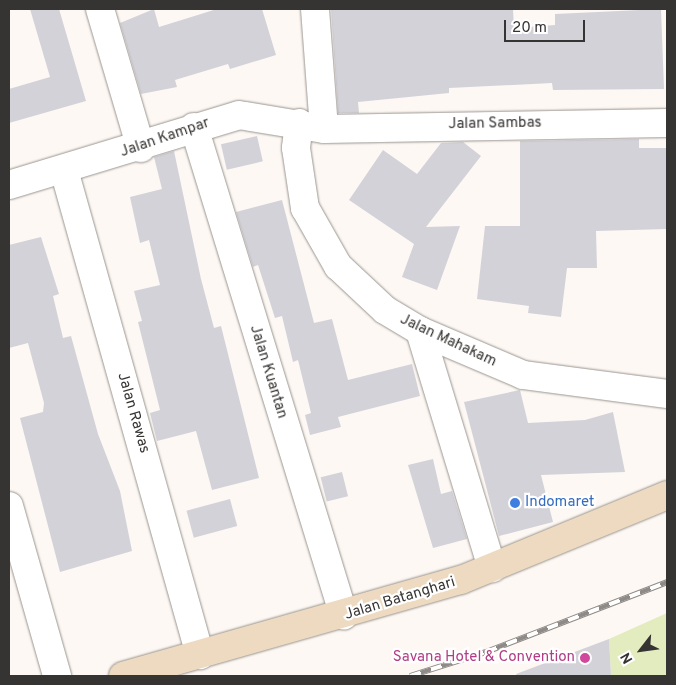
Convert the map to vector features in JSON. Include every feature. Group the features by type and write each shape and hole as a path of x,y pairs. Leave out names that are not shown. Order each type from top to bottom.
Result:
{"street":[{"path":"100,9 141,148"},
{"name":"Jalan Mahakam","path":"315,9 311,126 296,148 306,208 320,238 338,266 378,304 420,331 523,375 667,394"},
{"name":"Jalan Kampar","path":"9,185 141,148 194,127 239,115 311,126"},
{"name":"Jalan Sambas","path":"311,126 667,122"},
{"name":"Jalan Kuantan","path":"194,127 344,616"},
{"name":"Jalan Rawas","path":"64,170 200,655"},
{"path":"420,331 492,568"},
{"name":"Jalan Batanghari","path":"123,676 344,616 492,568 667,494"},
{"path":"9,506 57,676"}],"green space":[{"path":"667,613 667,676 611,676 609,639"}],"building":[{"path":"30,9 59,9 86,101 9,123 9,89 50,77"},
{"path":"154,9 159,27 217,9 262,9 276,55 230,69 228,64 175,80 177,87 141,94 120,23"},
{"path":"331,9 513,9 514,28 555,25 555,14 661,9 664,89 553,90 552,83 449,88 449,93 358,102 359,113 338,113"},
{"path":"257,136 263,161 227,170 221,144"},
{"path":"639,139 639,148 667,148 667,229 596,231 597,268 567,268 561,317 528,313 529,306 477,299 485,226 520,226 520,141"},
{"path":"463,142 481,156 426,227 460,226 437,290 402,277 414,244 349,200 383,150 417,174 441,143"},
{"path":"174,151 201,279 214,328 221,326 259,478 212,490 196,431 157,441 150,413 160,410 138,322 142,321 134,291 160,285 149,240 140,243 130,197 162,189 154,157"},
{"path":"282,200 314,323 332,319 348,380 412,364 420,396 338,417 341,427 310,435 305,415 311,413 298,360 293,362 282,316 275,318 258,265 253,267 236,212"},
{"path":"41,237 59,294 53,296 63,338 71,336 98,434 120,491 132,551 60,572 20,418 43,412 44,403 28,343 9,348 9,245"},
{"path":"520,390 528,423 585,420 613,412 625,472 541,475 553,522 499,536 464,402"},
{"path":"433,459 441,494 452,491 467,539 433,548 408,465"},
{"path":"342,472 348,496 327,502 321,477"},
{"path":"230,499 237,526 194,538 187,511"},
{"name":"Savana Hotel & Convention","path":"609,639 611,676 517,676 516,674"}],"railway":[{"path":"410,676 486,652 667,582"}],"place":[{"name":"Indomaret","path":"515,503"},
{"name":"Savana Hotel & Convention","path":"585,658"}]}
